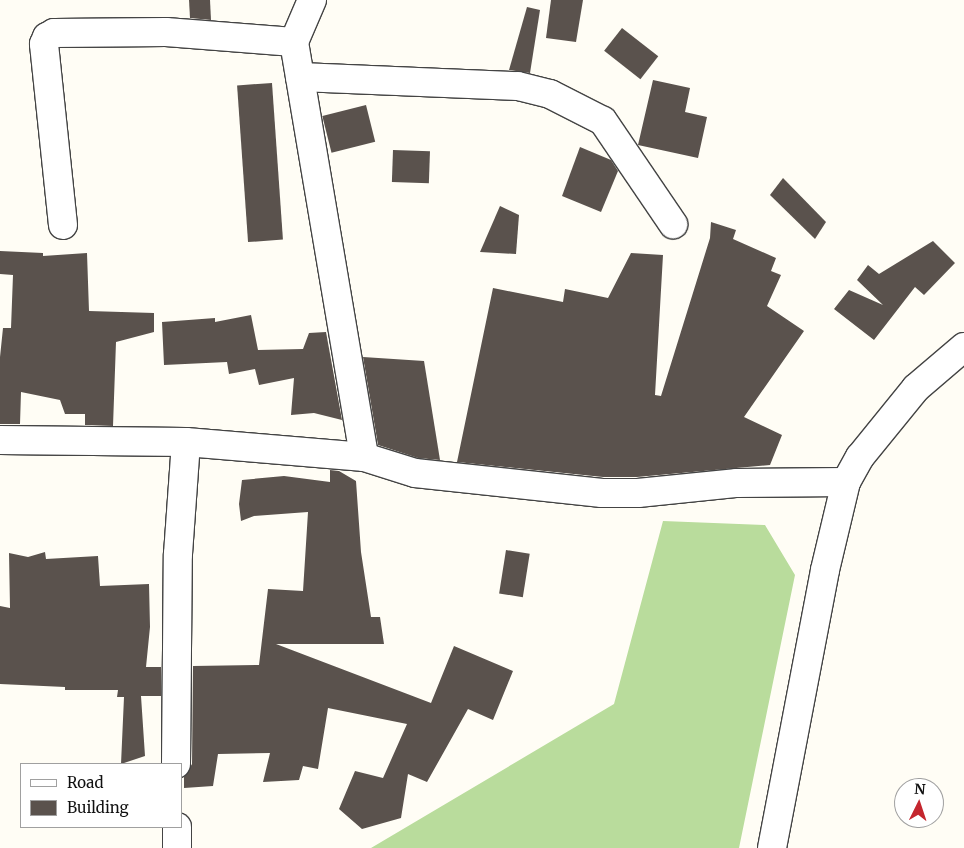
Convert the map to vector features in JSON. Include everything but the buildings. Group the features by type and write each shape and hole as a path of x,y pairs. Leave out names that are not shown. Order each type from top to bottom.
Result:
{"street":[{"path":"312,0 294,42 364,457"},
{"path":"63,225 44,44 48,37 54,33 166,32 294,42"},
{"path":"300,77 518,86 550,94 603,121 672,224"},
{"path":"772,848 825,570 846,482 860,457 916,388 964,347"},
{"path":"0,440 186,442 364,457 415,473 602,493 638,493 737,483 846,482"},
{"path":"176,763 178,554 186,442"},
{"path":"177,828 177,848"}],"green space":[{"path":"663,521 765,525 795,575 739,848 371,848 614,704"}]}
